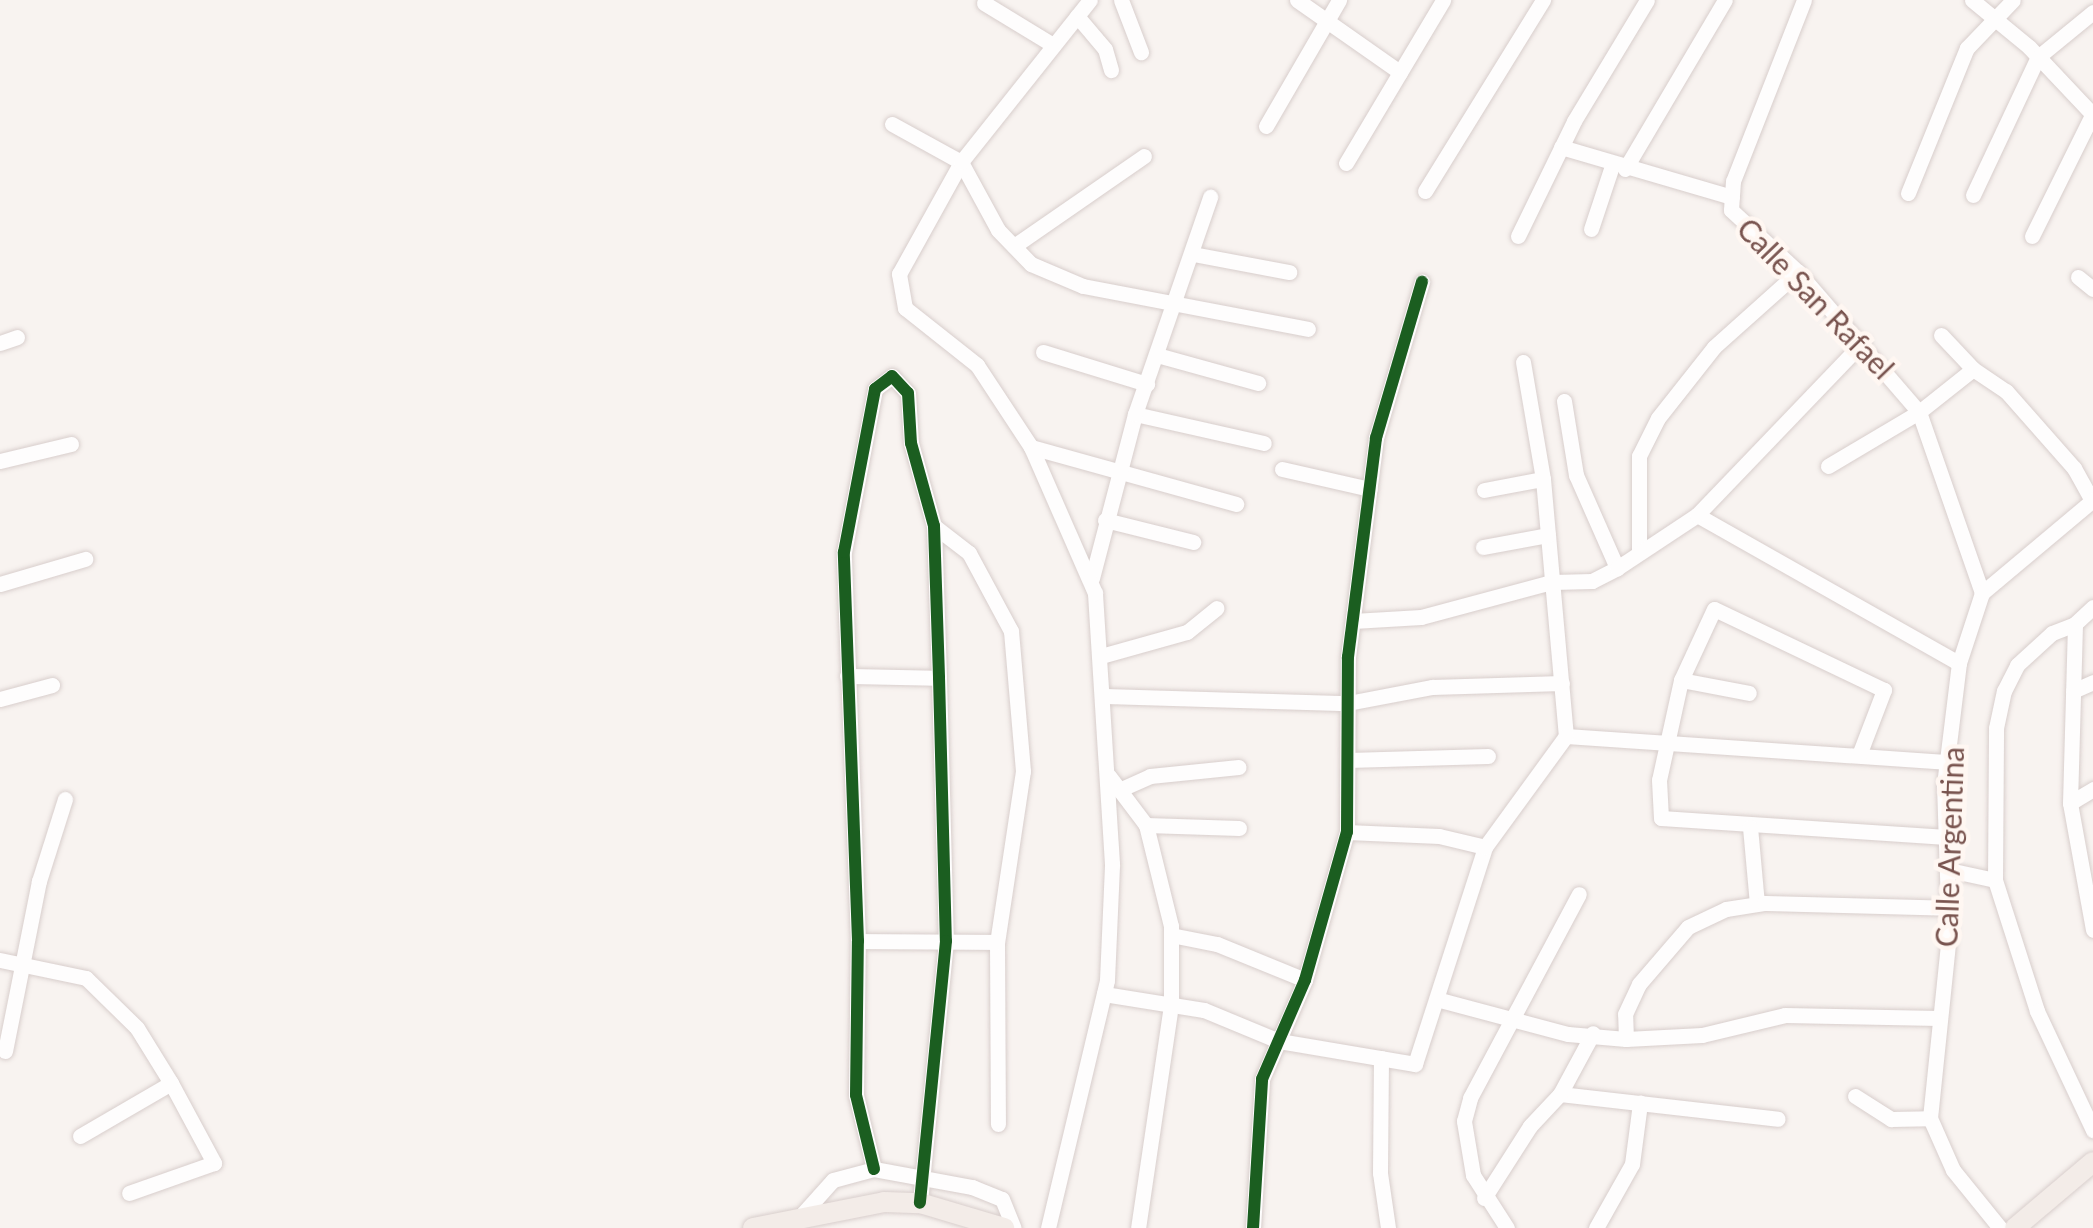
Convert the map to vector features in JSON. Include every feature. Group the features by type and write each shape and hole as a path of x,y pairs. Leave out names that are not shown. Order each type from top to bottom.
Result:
{"main road":[{"path":"2014,1228 2093,1162"},
{"path":"752,1228 846,1206 920,1203 1004,1228"}],"street":[{"path":"1048,1228 1104,994 1112,864 1105,696 1092,578 1031,448 976,364 904,308 899,274 961,162 1090,0"},
{"path":"1121,0 1142,52"},
{"path":"1297,0 1400,72"},
{"path":"1266,126 1339,0"},
{"path":"1346,163 1443,0"},
{"path":"1425,191 1543,0"},
{"path":"1518,236 1562,147 1647,0"},
{"path":"1591,230 1619,167 1726,0"},
{"name":"Calle San Rafael","path":"1804,0 1732,197 1731,210 1798,272 1863,342 1919,412 1982,593"},
{"path":"1972,0 2038,57 2093,114 2032,236"},
{"path":"1908,193 1968,48 2014,0"},
{"path":"984,3 1053,45"},
{"path":"1973,195 2038,57 2093,12"},
{"path":"1077,16 1105,49 1112,70"},
{"path":"892,124 961,162 1014,246 1032,264 1084,286 1308,329"},
{"path":"1562,147 1619,167 1732,197"},
{"path":"1014,246 1144,156"},
{"path":"1092,578 1135,414 1210,197"},
{"path":"1192,254 1289,272"},
{"path":"1639,550 1640,456 1658,418 1714,347 1798,272"},
{"path":"2078,278 2093,289"},
{"path":"1253,1228 1262,1079 1306,980 1346,832 1353,621 1376,438 1422,282"},
{"path":"1941,335 1972,369 2006,391 2074,468 2092,500 1982,593"},
{"path":"0,343 16,338"},
{"path":"1353,621 1421,616 1552,582 1592,581 1617,568 1639,550 1698,515 1863,342"},
{"path":"1043,352 1147,384"},
{"path":"1157,356 1258,383"},
{"path":"1104,994 1204,1010 1279,1040 1414,1064 1440,1000 1484,847 1566,736 1542,479 1523,362"},
{"path":"1828,466 1919,412 1972,369"},
{"path":"874,1169 856,1095 858,942 846,676 850,503 875,389 886,376 902,382 908,392 911,443 934,526 946,941 920,1203"},
{"path":"1564,400 1582,494 1617,568"},
{"path":"1135,414 1264,443"},
{"path":"0,461 71,444"},
{"path":"1031,448 1120,469 1236,504"},
{"path":"1282,470 1370,489"},
{"path":"1484,490 1542,479"},
{"path":"1698,515 1959,664"},
{"path":"1105,520 1193,542"},
{"path":"934,526 969,554 1011,631 1023,771 997,942 998,1124"},
{"path":"1483,547 1548,535"},
{"path":"0,584 86,559"},
{"name":"Calle Argentina","path":"1982,593 1959,664 1949,762 1946,838 1950,908 1930,1118 1953,1170 2000,1228"},
{"path":"2093,607 2074,624 2052,633 2017,665 2004,691 1996,728 1995,880 2037,1011 2093,1130"},
{"path":"1101,656 1187,632 1217,608"},
{"path":"1859,755 1884,690 1714,609 1681,680 1668,742 1660,818 1946,838"},
{"path":"2074,624 2070,803 2086,874 2093,930"},
{"path":"846,676 939,678"},
{"path":"1681,680 1749,694"},
{"path":"2073,692 2093,682"},
{"path":"1105,696 1348,703 1432,687 1562,683"},
{"path":"0,699 52,685"},
{"path":"1566,736 1949,762"},
{"path":"1348,760 1488,756"},
{"path":"1119,790 1150,776 1239,766"},
{"path":"1109,776 1146,826 1171,935 1170,1005 1138,1228"},
{"path":"2070,803 2093,789"},
{"path":"5,1052 21,960 65,799"},
{"path":"1146,826 1240,828"},
{"path":"1750,827 1757,904"},
{"path":"1346,832 1439,836 1484,847"},
{"path":"1949,870 1995,880"},
{"path":"1506,1228 1484,1198 1464,1151 1464,1121 1486,1065 1517,1017 1578,894"},
{"path":"1626,1039 1625,1014 1640,984 1688,927 1757,904 1950,908"},
{"path":"1171,935 1217,944 1306,980"},
{"path":"858,942 997,942"},
{"path":"0,960 21,960 86,978 137,1028 172,1083 214,1163 129,1193"},
{"path":"1440,1000 1517,1017 1568,1034 1626,1039 1702,1035 1785,1014 1938,1018"},
{"path":"1484,1198 1530,1126 1560,1094 1593,1034"},
{"path":"1381,1058 1380,1172 1388,1228"},
{"path":"80,1136 172,1083"},
{"path":"1560,1094 1778,1119"},
{"path":"1855,1096 1892,1119 1930,1118"},
{"path":"1596,1228 1632,1164 1640,1102"},
{"path":"798,1219 833,1180 874,1169 924,1174 1002,1199 1014,1228"}],"cycle path":[{"path":"1253,1228 1262,1079 1305,980 1347,832 1348,657 1376,438 1422,282"},
{"path":"874,1169 856,1095 858,941 844,552 875,389 892,376 908,393 911,443 934,526 946,941 920,1203"}]}
